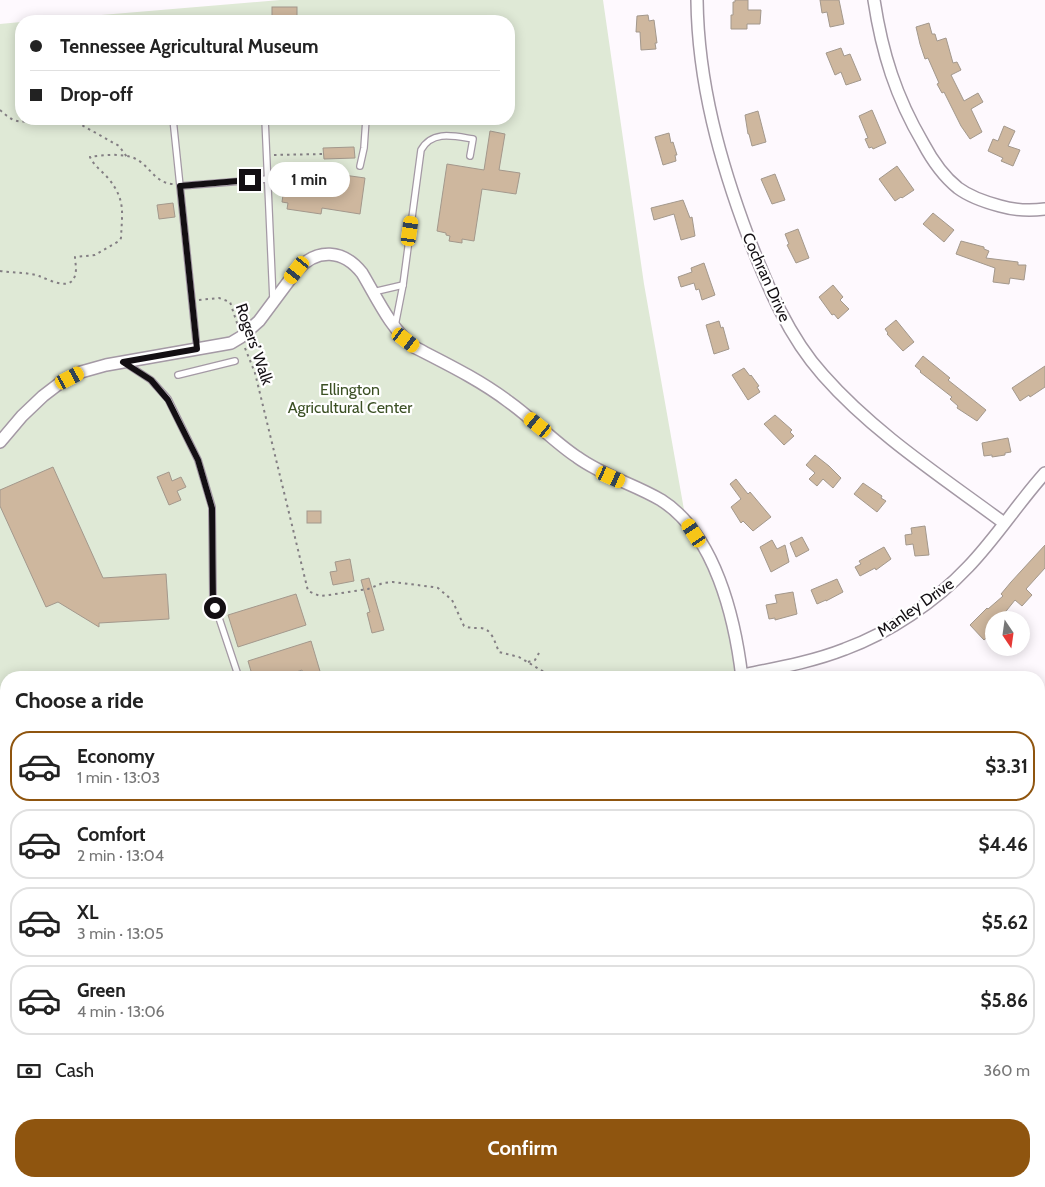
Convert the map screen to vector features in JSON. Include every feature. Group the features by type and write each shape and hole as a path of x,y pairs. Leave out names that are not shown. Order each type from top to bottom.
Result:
{"street":[{"name":"Cochran Drive","path":"696,0 703,82 710,115 738,209 766,283 784,318 803,349 821,373 847,400 905,448 1004,523"},
{"path":"874,0 882,42 895,89 919,137 942,172 958,188 978,200 1007,208 1024,210 1045,209"},
{"path":"0,442 22,416 60,383 81,372 123,362 231,343 254,327 302,265 313,258 329,254 342,256 355,265 395,328 414,347 485,386 509,402 591,468 655,497 672,508 686,521 707,554 721,583 728,603 741,671"},
{"name":"Manley Drive","path":"764,671 828,655 855,645 885,630 924,605 959,576 1045,473"}],"lane":[{"path":"174,125 197,349"},
{"path":"265,125 273,302"},
{"path":"360,166 364,148 366,125"},
{"path":"395,328 403,285 420,160 424,145 429,140 441,136 473,138 470,156"},
{"path":"179,185 268,179"},
{"path":"373,292 403,285"},
{"path":"178,375 235,361"},
{"path":"123,362 151,380 168,400 198,460 212,508 213,600 225,630 237,671"}],"path":[{"path":"0,110 15,120"},
{"path":"82,125 119,146 127,157"},
{"path":"267,156 324,154"},
{"path":"0,271 23,273 64,284 70,282 74,276 76,269 75,259 78,256 95,255 121,238 122,200 108,178 93,163 90,157 107,155 133,158 164,184 179,185"},
{"name":"Rogers’ Walk","path":"192,300 219,298 230,302 234,311 241,337 255,373 308,591 320,596 368,589 383,583 393,582 438,588 454,602 464,626 484,628 493,638 499,652 519,657 543,671"},
{"path":"528,662 535,660 539,653"}],"green space":[{"name":"Ellington Agricultural Center","path":"280,0 603,0 644,284 686,521 721,583 741,671 0,671 0,24 15,23 15,125 515,125 515,15 101,15"}],"building":[{"path":"735,0 748,0 748,10 761,10 760,24 747,24 747,29 731,29 731,15 733,15 733,2"},
{"path":"820,0 839,0 844,24 830,27 827,12 822,13"},
{"path":"272,7 297,7 297,15 272,15"},
{"path":"648,15 649,21 654,20 656,49 641,50 640,32 636,32 637,16"},
{"path":"929,23 932,34 935,34 937,41 946,38 953,63 957,62 961,70 951,75 964,101 978,93 983,102 971,109 982,132 970,139 961,126 944,92 942,93 937,84 939,83 928,58 925,59 916,27"},
{"path":"841,48 844,56 850,54 861,80 846,85 841,72 835,75 826,53"},
{"path":"872,110 886,143 873,149 872,147 869,148 865,139 868,138 859,116"},
{"path":"758,111 766,142 752,146 745,115"},
{"path":"1004,126 1015,131 1008,146 1020,150 1013,166 1001,161 1003,158 988,151 993,139 998,141"},
{"path":"490,131 505,134 499,170 520,173 516,194 482,189 474,241 462,239 462,243 449,241 450,236 437,231 447,164 484,170"},
{"path":"669,133 671,143 673,142 677,155 675,155 676,161 663,165 655,137"},
{"path":"354,147 355,158 324,159 323,148"},
{"path":"897,166 914,190 895,201 879,179"},
{"path":"287,167 365,178 360,214 322,208 321,214 287,209 288,203 282,202"},
{"path":"775,174 785,200 772,204 761,179"},
{"path":"683,200 690,218 692,217 695,236 681,240 674,214 654,220 651,208"},
{"path":"173,203 175,217 159,219 157,205"},
{"path":"933,213 954,230 944,242 923,224"},
{"path":"798,229 809,258 796,263 787,245 789,244 785,234"},
{"path":"961,241 984,247 984,249 989,251 986,258 1018,262 1018,265 1026,265 1024,280 1010,278 1009,284 993,282 995,268 956,254"},
{"path":"704,263 715,295 702,300 699,289 696,290 694,283 681,287 678,277 692,272 691,268"},
{"path":"833,285 843,297 840,300 849,309 838,319 834,314 832,315 819,297"},
{"path":"896,320 914,342 903,351 887,334 885,329"},
{"path":"719,321 721,328 723,327 729,349 714,354 706,325"},
{"path":"923,356 950,378 948,380 986,410 977,421 957,408 958,406 950,399 952,397 915,366"},
{"path":"1045,366 1045,387 1020,401 1012,388"},
{"path":"744,368 759,386 757,387 760,392 748,400 732,375"},
{"path":"775,415 792,430 790,432 794,436 784,445 764,424"},
{"path":"1008,438 1011,452 992,457 992,455 984,456 982,443"},
{"path":"815,455 841,478 833,488 823,479 817,486 809,479 815,473 806,465"},
{"path":"53,467 103,578 166,574 169,619 99,623 99,627 58,602 46,607 0,506 0,490"},
{"path":"169,472 172,481 181,477 186,487 177,491 181,500 169,505 157,477"},
{"path":"736,479 771,517 753,531 743,521 741,523 731,507 741,499 730,484"},
{"path":"863,483 886,501 877,512 854,494"},
{"path":"307,511 321,511 321,523 307,523"},
{"path":"925,526 929,555 915,556 913,544 906,545 905,535 912,534 911,528"},
{"path":"802,537 809,550 796,557 790,543"},
{"path":"772,540 777,549 785,545 789,562 771,572 760,547"},
{"path":"1045,545 1045,568 1026,589 1032,595 1022,606 1015,600 1006,611 985,611 984,640 970,625 987,608 1003,596 1001,594"},
{"path":"884,547 891,559 876,570 875,568 860,576 855,567 861,564 859,561"},
{"path":"350,559 354,581 333,585 330,572 337,571 335,562"},
{"path":"369,578 384,630 372,633 367,613 370,612 361,580"},
{"path":"837,579 843,592 817,604 811,590"},
{"path":"793,592 797,614 775,620 775,618 769,619 766,605 777,603 775,595"},
{"path":"296,594 306,625 238,647 228,615"},
{"path":"311,641 320,671 251,671 248,661"}],"route":[{"path":"215,608 213,600 212,508 198,460 168,400 151,380 123,362 197,349 180,186 250,180"}]}
